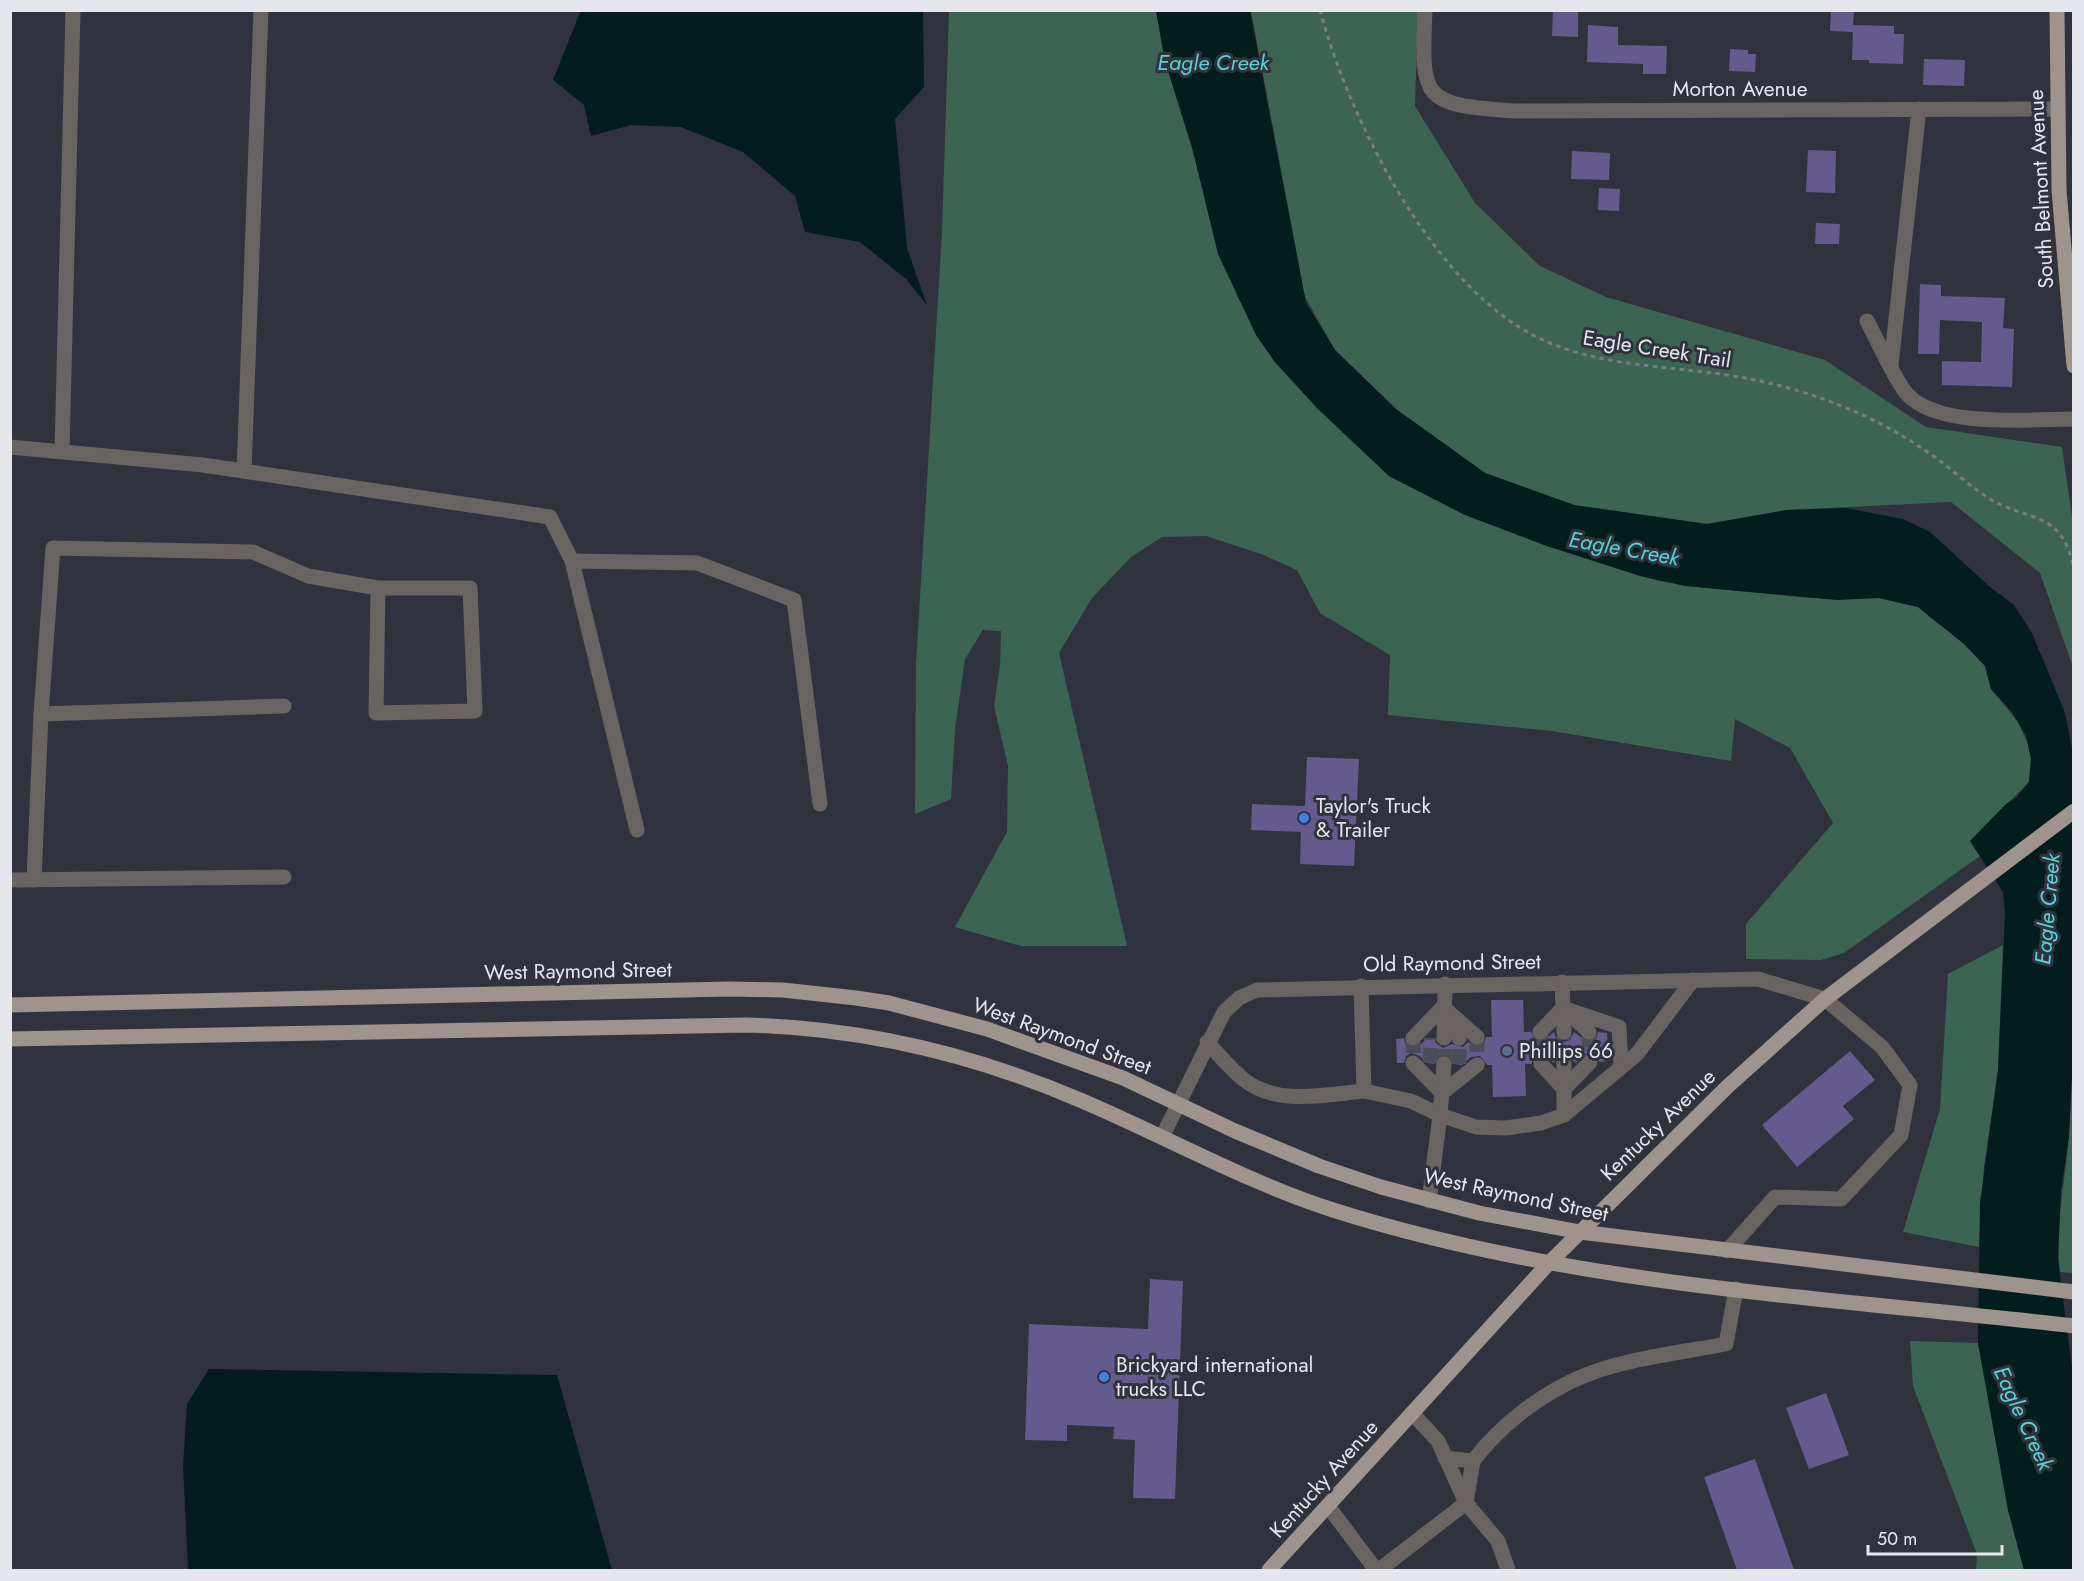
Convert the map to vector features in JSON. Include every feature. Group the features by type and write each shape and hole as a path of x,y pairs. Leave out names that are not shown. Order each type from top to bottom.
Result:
{"main road":[{"name":"South Belmont Avenue","path":"2057,10 2059,190 2073,366"},
{"name":"Kentucky Avenue","path":"1269,1570 1548,1264 1726,1088 1825,999 2073,811"},
{"name":"West Raymond Street","path":"10,1005 729,988 822,994 888,1003 987,1029 1123,1078 1319,1166 1430,1201 1580,1232 2073,1292"},
{"path":"10,1039 694,1026 800,1027 851,1033 974,1062 1047,1086 1270,1186 1333,1210 1451,1242 1548,1264 1736,1289 2073,1326"}],"street":[{"path":"62,451 73,10"},
{"path":"244,471 261,10"},
{"name":"Morton Avenue","path":"1425,10 1424,75 1430,89 1442,101 1454,106 1513,111 2057,109"},
{"path":"1891,365 1919,109"},
{"path":"1867,321 1907,394 1929,409 1949,415 1973,418 2073,419"},
{"path":"10,447 244,471 550,517 572,561 637,830"},
{"path":"34,880 40,714 53,548 253,552 308,576 378,588 470,588 475,711 376,713 378,588"},
{"path":"572,561 697,563 794,600 820,804"},
{"path":"40,714 284,706"},
{"path":"10,880 284,877"},
{"path":"1207,1042 1244,1080 1270,1093 1296,1098 1364,1091 1412,1101 1440,1115 1476,1127 1506,1128 1541,1123 1564,1115 1637,1054 1693,980"},
{"name":"Old Raymond Street","path":"1162,1137 1207,1042 1224,1012 1239,998 1253,991 1269,988 1445,984 1758,980 1825,999"},
{"path":"1562,982 1564,1032"},
{"path":"1443,1007 1445,1038 1443,1007 1445,984"},
{"path":"1361,986 1364,1091"},
{"path":"1726,1251 1775,1197 1841,1198 1901,1135 1910,1085 1882,1047 1825,999"},
{"path":"1443,1007 1477,1037"},
{"path":"1413,1038 1443,1007"},
{"path":"1563,1008 1619,1027 1621,1066"},
{"path":"1563,1008 1588,1032"},
{"path":"1540,1032 1563,1008"},
{"path":"1564,1089 1590,1062"},
{"path":"1413,1063 1442,1093"},
{"path":"1564,1063 1564,1115"},
{"path":"1430,1201 1444,1064 1442,1093"},
{"path":"1540,1064 1564,1089"},
{"path":"1442,1093 1477,1065"},
{"path":"1328,1506 1378,1570 1466,1503 1473,1461 1487,1443 1536,1403 1586,1375 1653,1358 1726,1344 1736,1289"},
{"path":"1412,1413 1438,1441 1466,1503 1498,1541 1508,1570"},
{"path":"1446,1458 1473,1461"}],"path":[{"name":"Eagle Creek Trail","path":"1320,10 1352,105 1388,175 1454,269 1496,312 1538,338 1578,354 1611,362 1754,379 1848,408 1922,447 1985,496 2042,518 2060,532 2072,560 2073,572"}],"green space":[{"path":"949,11 1156,11 1165,61 1237,296 1274,361 1317,408 1389,476 1465,515 1547,546 1655,580 1686,586 1810,598 1879,598 1918,607 1937,623 1969,642 1985,666 1991,689 2018,722 2028,744 2031,759 2029,782 1970,841 1980,856 1844,953 1821,960 1746,959 1746,924 1833,823 1790,748 1735,719 1731,761 1552,731 1388,715 1390,655 1320,613 1297,570 1261,554 1206,536 1162,537 1131,557 1092,598 1059,653 1127,946 1021,946 955,927 1007,832 1008,766 994,706 1000,666 1001,631 983,630 965,659 955,729 951,799 915,814 916,664 942,232"},
{"path":"1251,11 1418,11 1415,106 1475,203 1540,266 1606,297 1825,360 1926,427 2062,447 2074,531 2073,667 2040,573 1951,502 1787,510 1707,524 1574,505 1485,473 1396,409 1335,350 1305,297"},
{"path":"2003,945 1998,1070 1984,1166 1979,1247 1903,1232 1940,1109 1948,974"},
{"path":"2073,1001 2073,1273 2060,1272 2058,1237 2068,1151"},
{"path":"1910,1341 1978,1343 2008,1510 2024,1570 1976,1570 1977,1554 1913,1386"}],"water":[{"path":"581,10 923,11 924,87 895,119 907,248 927,305 906,279 860,242 805,232 795,196 743,152 681,127 631,125 591,136 584,105 553,80"},
{"name":"Eagle Creek","path":"1156,11 1250,11 1306,303 1335,350 1396,409 1485,473 1574,505 1707,524 1787,510 1846,508 1903,519 1930,532 1990,587 2014,605 2032,633 2065,713 2074,759 2074,1036 2069,1136 2061,1191 2058,1259 2074,1384 2073,1570 2024,1570 2008,1510 1978,1343 1980,1203 1998,1070 2005,914 2003,892 1970,841 2006,804 2017,797 2029,782 2031,759 2026,736 2012,712 1991,689 1985,666 1964,644 1918,607 1879,598 1837,600 1686,586 1640,576 1547,546 1465,515 1389,476 1317,408 1274,361 1256,335 1218,254 1191,143 1165,61"},
{"path":"209,1369 557,1375 612,1570 188,1570 183,1466 187,1404"}],"building":[{"path":"1553,10 1578,10 1578,37 1552,36"},
{"path":"1831,10 1854,10 1853,25 1894,26 1894,34 1904,34 1903,64 1852,60 1853,32 1830,31"},
{"path":"1588,25 1618,27 1618,45 1667,46 1666,74 1643,74 1643,64 1587,62"},
{"path":"1730,49 1748,50 1748,54 1756,54 1755,72 1729,71"},
{"path":"1924,59 1965,60 1964,86 1923,85"},
{"path":"1808,150 1836,151 1835,193 1806,192"},
{"path":"1572,151 1610,153 1609,180 1571,179"},
{"path":"1599,188 1620,189 1619,211 1598,210"},
{"path":"1816,223 1840,224 1839,244 1815,244"},
{"path":"1920,284 1941,285 1941,296 2005,298 2003,328 2014,329 2012,387 1942,385 1942,361 1981,362 1982,322 1940,320 1939,354 1918,354"},
{"name":"Taylor's Truck & Trailer","path":"1307,757 1359,759 1354,866 1300,864 1301,832 1251,830 1252,804 1305,806"},
{"path":"1491,1000 1523,1000 1524,1032 1531,1032 1537,1041 1543,1041 1554,1032 1556,1038 1564,1042 1570,1040 1574,1032 1587,1042 1596,1039 1598,1032 1607,1033 1609,1061 1599,1062 1597,1055 1592,1052 1583,1055 1576,1063 1565,1053 1559,1055 1554,1063 1544,1055 1538,1055 1531,1064 1525,1064 1526,1096 1493,1097 1492,1065 1487,1065 1480,1056 1471,1057 1462,1065 1454,1064 1450,1056 1444,1054 1436,1058 1434,1064 1427,1063 1420,1056 1411,1053 1406,1056 1404,1063 1397,1063 1396,1039 1404,1038 1406,1045 1411,1048 1420,1045 1427,1038 1434,1038 1436,1043 1443,1048 1452,1044 1463,1047 1468,1042 1476,1047 1484,1044 1486,1037 1492,1037"},
{"path":"1850,1051 1875,1080 1843,1106 1854,1119 1797,1167 1762,1125"},
{"name":"Brickyard international trucks LLC","path":"1150,1279 1183,1281 1175,1499 1133,1498 1135,1440 1113,1439 1114,1427 1067,1425 1067,1441 1025,1440 1029,1324 1148,1329"},
{"path":"1826,1393 1849,1455 1809,1469 1786,1408"},
{"path":"1755,1459 1794,1570 1737,1570 1704,1477"}],"tunnel":[{"path":"1540,1032 1541,1064"},
{"path":"1564,1032 1564,1063"},
{"path":"1589,1032 1590,1062"},
{"path":"1477,1037 1477,1065"},
{"path":"1413,1038 1413,1063"},
{"path":"1430,1063 1431,1038"},
{"path":"1444,1038 1444,1064"},
{"path":"1459,1038 1459,1064"}],"place":[{"name":"Taylor's Truck & Trailer","path":"1304,818"},
{"name":"Phillips 66","path":"1507,1051"},
{"name":"Brickyard international trucks LLC","path":"1104,1377"}]}
